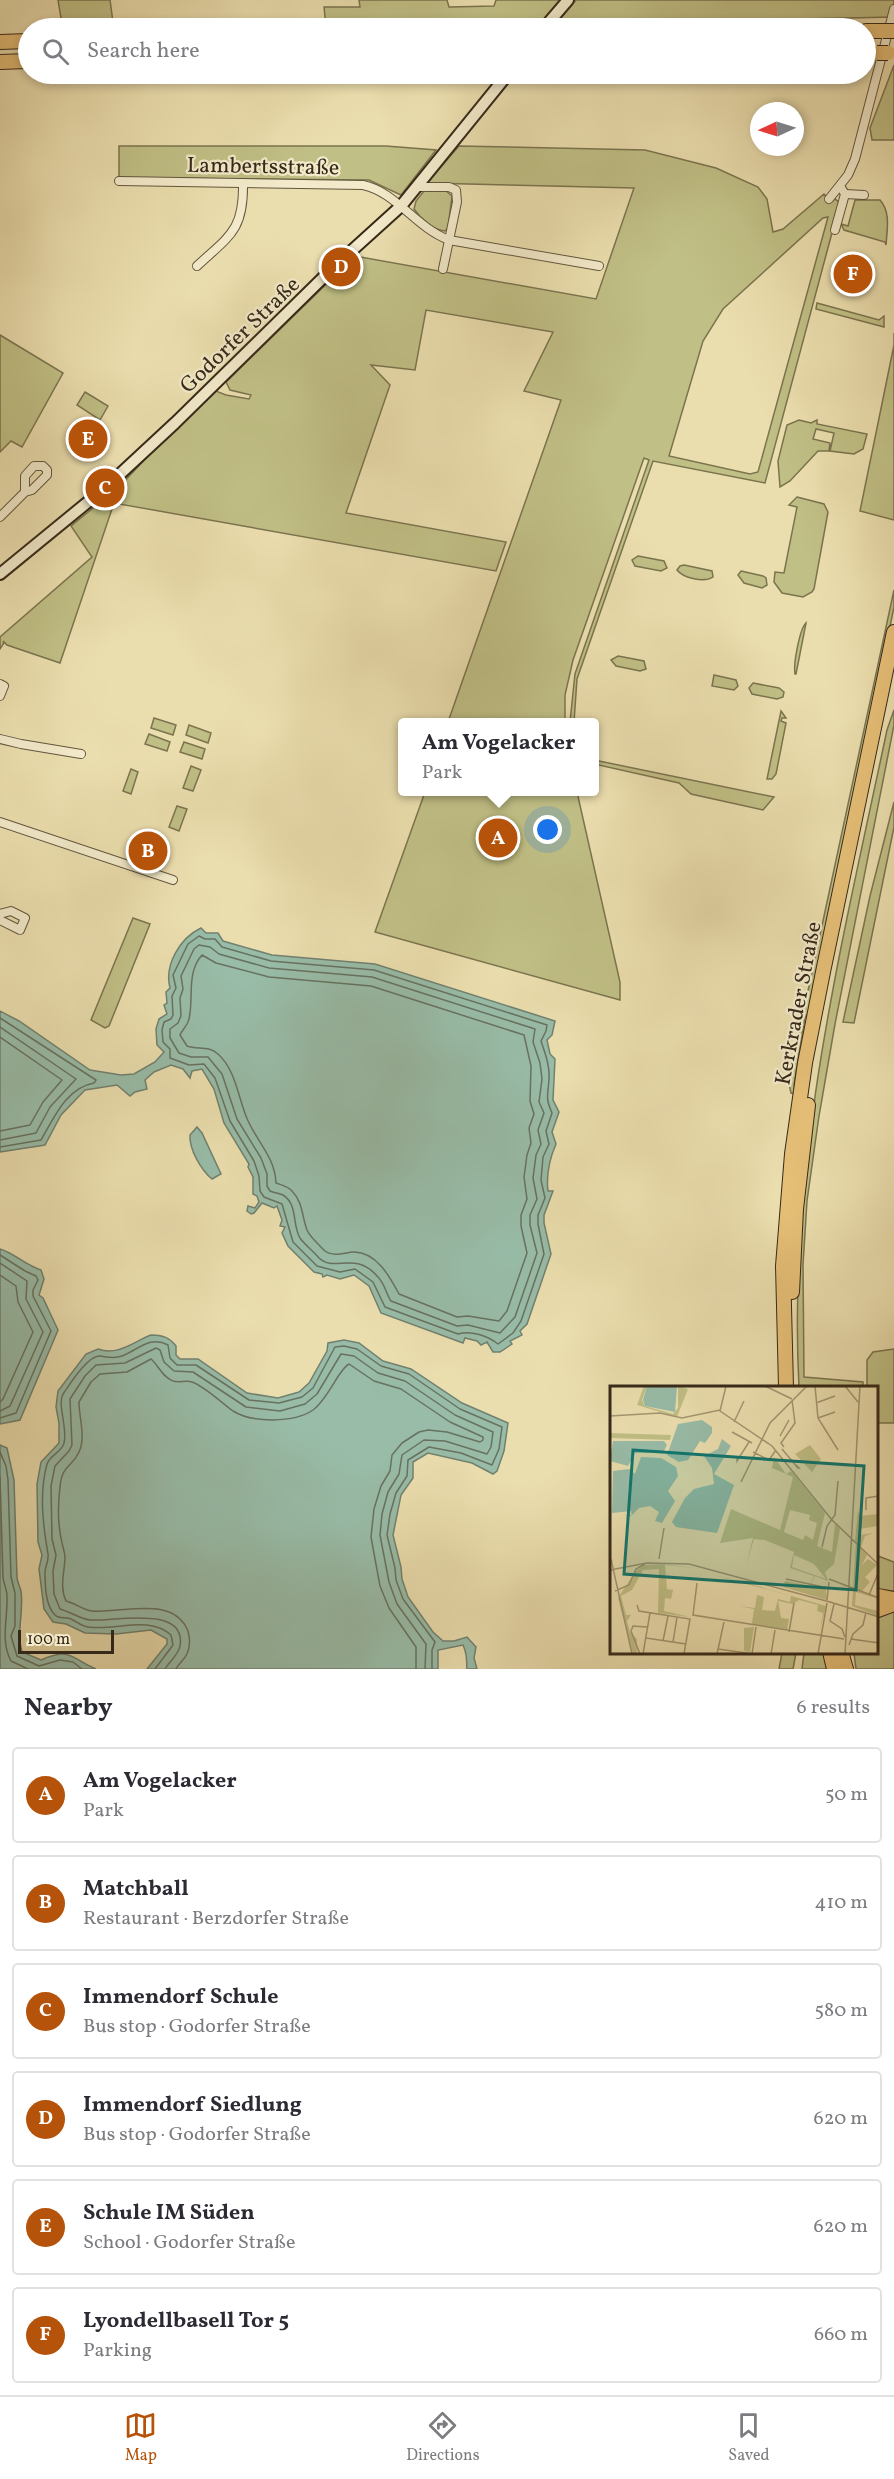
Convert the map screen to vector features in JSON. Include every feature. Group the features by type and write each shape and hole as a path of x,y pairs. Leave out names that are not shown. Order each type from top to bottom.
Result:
{"highway":[{"path":"0,42 18,41"},
{"path":"0,62 18,62"},
{"name":"Kerkrader Straße","path":"786,1386 783,1266 792,1154 818,995 894,632"},
{"name":"Kerkrader Straße","path":"795,1386 792,1315 794,1232 801,1154 812,1074 894,672"},
{"path":"879,1596 894,1599"},
{"path":"879,1610 894,1604"},
{"path":"830,1654 834,1669"},
{"path":"841,1654 846,1669"},
{"path":"850,1654 851,1669"}],"street":[{"path":"553,18 568,0"},
{"path":"876,78 894,9"},
{"name":"Godorfer Straße","path":"0,574 140,455 400,206 500,84"},
{"path":"829,199 840,186 855,159 874,84"},
{"name":"Lambertsstraße","path":"119,181 363,184 388,195 433,234 449,240 599,266"},
{"path":"197,266 238,225 243,209 243,183"},
{"path":"835,230 845,194 840,186"},
{"path":"416,187 449,187 456,190 457,202 443,269"},
{"path":"845,194 864,195"},
{"path":"0,517 25,492"},
{"path":"0,696 2,685"},
{"path":"0,739 81,754"},
{"path":"0,822 173,880"},
{"path":"0,914 11,911 25,918 20,930 0,920"}],"shaded area":[{"path":"58,0 110,0 112,18 61,18"},
{"path":"359,0 447,0 449,7 494,6 496,0 562,0 546,18 325,18 324,7 360,7"},
{"path":"576,0 894,0 894,17 561,18"},
{"path":"894,65 894,140 872,140 870,128"},
{"path":"119,146 386,146 436,150 401,195 369,180 119,178"},
{"path":"459,146 645,150 716,168 758,187 767,199 773,232 783,229 824,194 831,202 835,199 840,203 765,483 653,461 577,679 574,718 570,718 575,674 649,460 644,458 573,660 565,695 565,718 449,718 561,400 524,391 553,332 426,310 415,370 371,365 390,385 346,513 506,542 496,571 114,503 60,663 7,645 3,641 0,649 0,637 92,557 71,526 120,486 163,440 216,391 249,399 251,395 230,390 226,382 355,256 596,299 634,188 427,183","holes":["828,217 758,472 750,474 669,456 703,341 723,309 823,218"]},
{"path":"424,191 446,191 452,196 448,228 445,231 436,229 420,217 414,209 416,201"},
{"path":"855,200 880,200 886,210 888,221 886,245 885,242 844,230 841,224 848,226"},
{"path":"817,303 879,320 884,316 884,327 816,309"},
{"path":"0,335 63,373 22,447 11,441 0,452"},
{"path":"894,345 894,520 860,511"},
{"path":"85,392 108,406 100,420 77,405"},
{"path":"799,420 811,423 817,420 817,424 867,434 863,449 854,454 830,451 834,433 816,429 813,439 830,443 829,451 818,451 790,481 780,487 778,461 787,425"},
{"path":"797,497 824,504 828,512 814,589 803,597 782,593 774,582 775,572 784,573 797,507 789,505"},
{"path":"638,556 664,561 667,568 661,571 635,566 632,560"},
{"path":"684,565 712,571 713,577 699,580 689,577 677,570"},
{"path":"741,571 763,576 766,578 767,585 762,588 744,583 738,575"},
{"path":"894,590 894,607 811,1009 805,1018 794,1085 796,1094 791,1093 789,1084"},
{"path":"806,623 796,674 795,674 801,632"},
{"path":"618,656 644,661 646,669 640,671 616,666 611,660"},
{"path":"714,675 736,680 738,686 734,690 712,686"},
{"path":"753,683 779,688 784,692 783,697 777,699 752,694 749,688"},
{"path":"894,710 894,725 819,1116 807,1201 803,1265 804,1377 863,1382 863,1386 799,1386 797,1303 801,1220 809,1138 836,974 887,730"},
{"path":"781,711 786,718 782,718 781,721 786,723 776,774 772,779 767,779"},
{"path":"154,718 176,725 173,735 151,728"},
{"path":"189,725 211,733 208,743 186,735"},
{"path":"149,734 170,742 167,751 145,744"},
{"path":"184,742 205,749 202,759 180,752"},
{"path":"599,761 774,797 763,810 691,794 679,783 599,765"},
{"path":"191,766 201,770 193,791 183,788"},
{"path":"131,769 138,772 131,794 123,791"},
{"path":"424,796 578,796 620,982 620,1000 375,932"},
{"path":"894,802 894,827 854,1023 843,1022 870,896"},
{"path":"177,806 187,809 179,831 169,827"},
{"path":"133,918 150,924 109,1026 105,1028 91,1020"},
{"path":"894,1349 894,1423 879,1423 879,1386 867,1386 867,1360 873,1352"},
{"path":"879,1556 894,1562 894,1594 879,1591"},
{"path":"894,1608 894,1669 856,1669 854,1654 879,1654 879,1613"},
{"path":"782,1654 796,1654 793,1669 779,1669"},
{"path":"804,1654 824,1654 829,1669 802,1669"}],"water":[{"path":"201,928 206,933 218,933 223,941 272,955 375,964 555,1021 552,1035 547,1040 550,1054 555,1059 553,1100 559,1112 552,1132 556,1144 550,1161 547,1185 548,1191 553,1191 544,1215 551,1254 527,1324 520,1331 522,1335 510,1341 512,1344 500,1352 493,1352 487,1342 481,1345 477,1341 465,1338 463,1343 381,1313 369,1286 354,1275 340,1279 327,1275 323,1277 322,1274 314,1272 288,1246 282,1233 285,1227 280,1226 282,1220 277,1206 274,1208 262,1203 254,1213 247,1211 248,1206 255,1208 259,1202 257,1196 253,1194 253,1177 248,1167 249,1164 224,1123 214,1089 202,1069 192,1071 190,1078 183,1069 171,1065 154,1072 145,1080 147,1089 130,1096 117,1085 85,1090 61,1115 45,1145 0,1152 0,1011 19,1021 90,1070 121,1075 134,1074 155,1062 164,1052 157,1045 156,1029 159,1019 167,1014 164,1005 167,1003 166,992 170,988 169,970 180,945"},
{"path":"197,1127 221,1174 212,1179 200,1165 191,1147 190,1135"},
{"path":"0,1249 41,1270 44,1279 39,1295 43,1298 58,1330 20,1420 0,1424"},
{"path":"151,1335 162,1336 173,1343 176,1346 176,1355 180,1359 198,1359 247,1393 278,1398 299,1392 309,1383 327,1351 328,1343 344,1340 359,1343 383,1361 411,1369 462,1403 508,1423 504,1451 497,1471 493,1474 472,1463 428,1453 413,1462 413,1478 401,1495 393,1535 408,1597 433,1632 443,1641 454,1641 467,1637 476,1647 474,1658 477,1669 467,1669 463,1645 438,1650 438,1669 147,1669 167,1644 167,1639 151,1630 116,1634 85,1633 66,1624 53,1622 44,1609 39,1569 42,1555 38,1542 37,1484 41,1462 59,1443 56,1407 58,1391 86,1354 98,1349 112,1351 119,1349"},
{"path":"0,1445 7,1448 14,1480 17,1581 22,1599 20,1644 22,1652 41,1660 65,1654 96,1669 0,1669"}],"place":[{"name":"Immendorf Siedlung","path":"341,267"},
{"name":"Lyondellbasell Tor 5","path":"853,274"},
{"name":"Schule IM Süden","path":"88,439"},
{"name":"Immendorf Schule","path":"105,488"},
{"name":"Am Vogelacker","path":"498,838"},
{"name":"Matchball","path":"148,851"}]}
